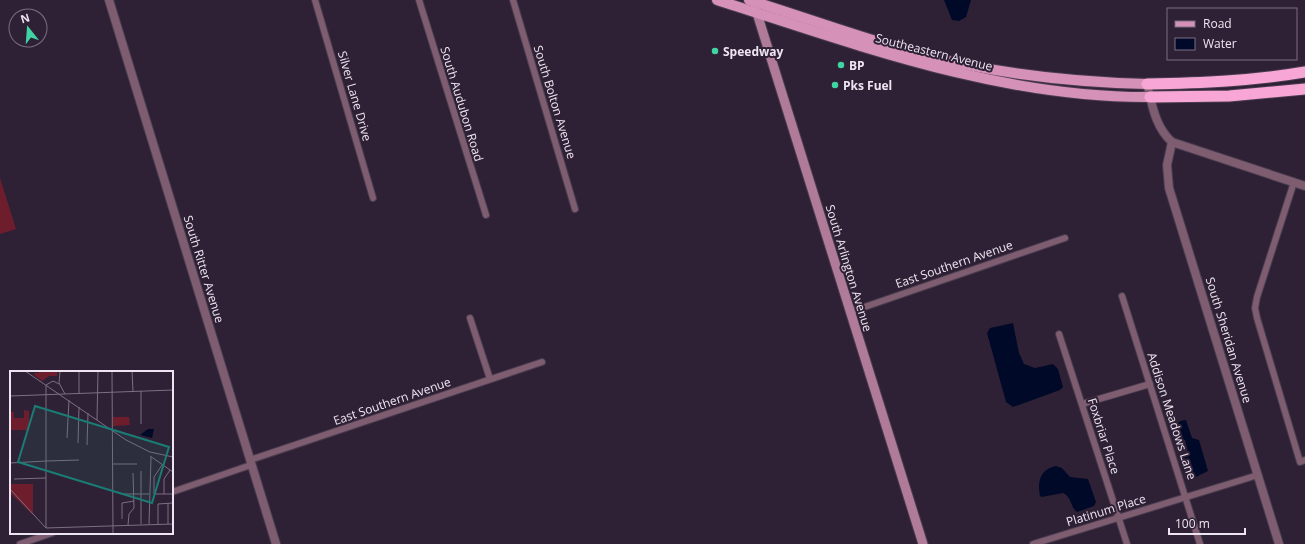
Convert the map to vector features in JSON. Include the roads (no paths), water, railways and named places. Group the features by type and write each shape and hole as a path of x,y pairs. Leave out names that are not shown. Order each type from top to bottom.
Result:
{"highway":[{"path":"1147,84 1257,79 1305,72"},
{"path":"1150,97 1229,96 1305,89"}],"main road":[{"name":"Southeastern Avenue","path":"717,0 886,54 950,72 1054,90 1150,97"},
{"name":"Southeastern Avenue","path":"751,0 902,49 942,59 1001,70 1060,78 1147,84"},
{"name":"South Arlington Avenue","path":"751,0 757,13 923,544"}],"street":[{"name":"South Ritter Avenue","path":"109,0 276,544"},
{"name":"Silver Lane Drive","path":"315,0 374,198"},
{"name":"South Audubon Road","path":"419,0 486,215"},
{"name":"South Bolton Avenue","path":"513,0 575,210"},
{"path":"1147,84 1163,133 1172,142 1305,186"},
{"name":"South Sheridan Avenue","path":"1172,142 1167,165 1169,188 1279,544"},
{"path":"1294,182 1257,297 1255,308 1256,318 1302,461"},
{"name":"East Southern Avenue","path":"850,312 1065,238"},
{"name":"Addison Meadows Lane","path":"1122,296 1200,544"},
{"path":"470,318 490,380"},
{"name":"Foxbriar Place","path":"1059,334 1127,544"},
{"name":"East Southern Avenue","path":"173,492 250,462 542,362"},
{"path":"1082,404 1150,384"},
{"name":"Platinum Place","path":"1032,544 1258,475"},
{"path":"20,544 49,534"}],"water":[{"path":"944,0 971,0 966,17 959,21 952,20"},
{"path":"1013,323 1019,353 1024,364 1035,368 1053,364 1058,369 1063,387 1060,390 1013,407 1006,402 987,333 990,328"},
{"path":"1186,420 1192,438 1199,440 1208,471 1192,479 1184,457 1188,452 1185,440 1179,439 1176,430 1180,421"},
{"path":"1056,466 1062,468 1070,477 1088,479 1096,502 1094,506 1077,512 1068,497 1063,493 1042,497 1040,496 1039,486 1043,473 1046,470"}],"place":[{"name":"Speedway","path":"715,51"},
{"name":"BP","path":"841,65"},
{"name":"Pks Fuel","path":"835,85"}]}
